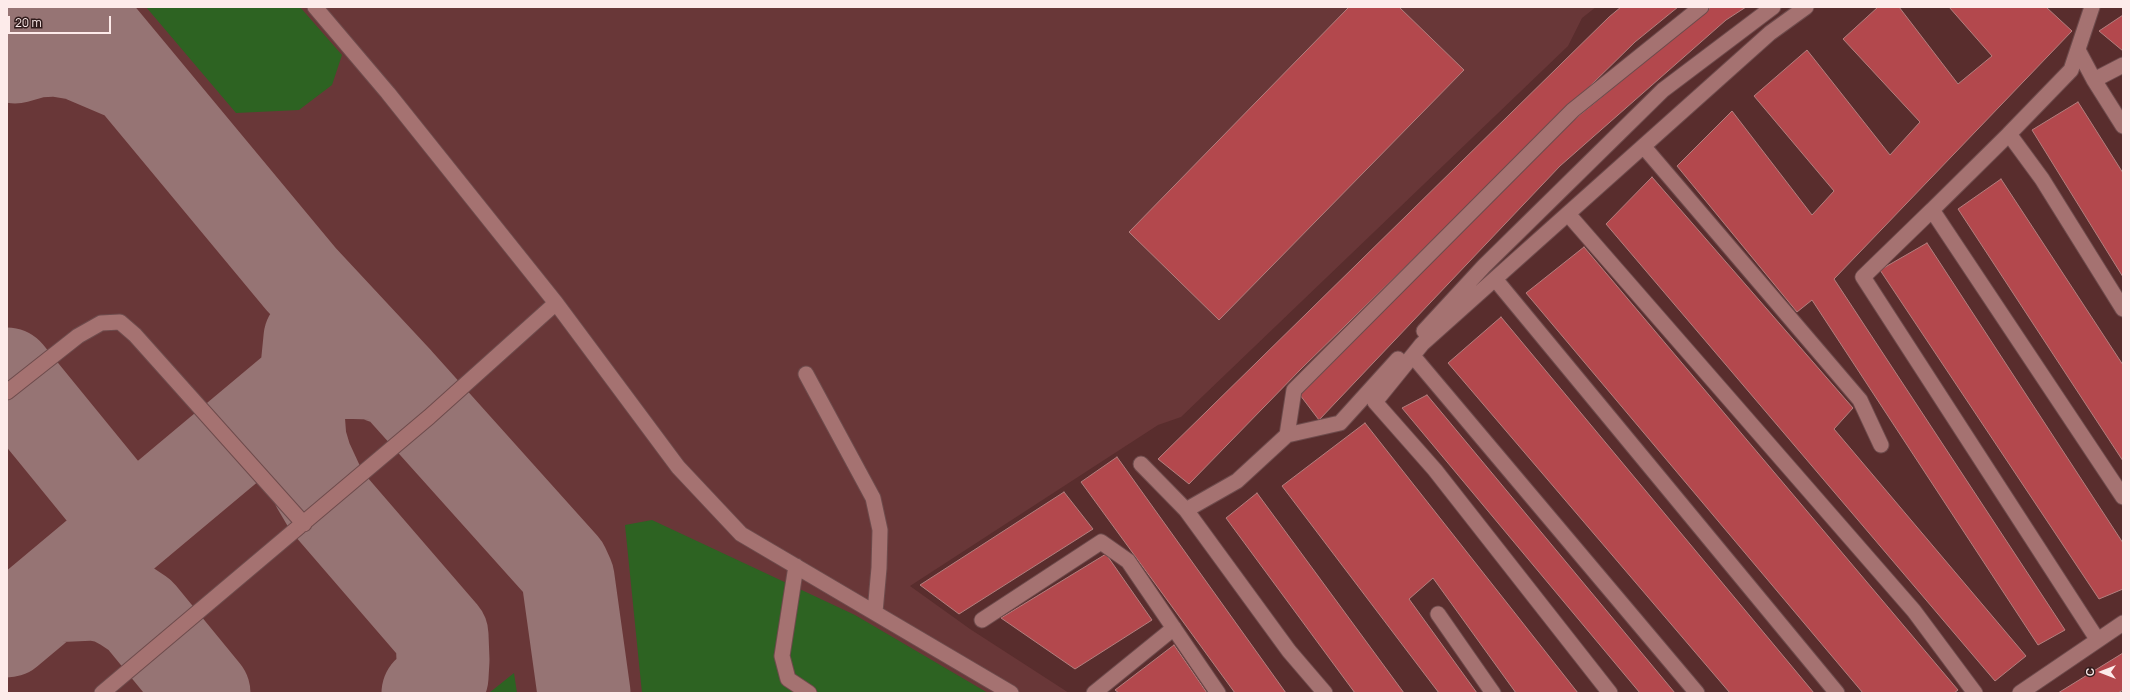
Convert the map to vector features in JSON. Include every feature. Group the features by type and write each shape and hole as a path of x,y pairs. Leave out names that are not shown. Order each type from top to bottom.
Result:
{"lane":[{"path":"315,7 388,93 556,303 678,467 741,534 1011,693"},
{"path":"1287,435 1294,390 1573,110 1701,7"},
{"path":"1186,510 1237,481 1287,435 1340,423 1484,266 1663,90 1774,7"},
{"path":"1610,693 1435,470 1375,402 1422,344 1770,33 1806,7"},
{"path":"2092,7 2071,70 2009,134 1863,277 2097,640"},
{"path":"2078,50 2094,80 2123,126"},
{"path":"2094,80 2123,64"},
{"path":"2009,134 2042,179 2123,309"},
{"path":"1644,147 1860,400 1881,445"},
{"path":"1932,210 2123,497"},
{"path":"1568,214 1914,611 1975,693"},
{"path":"1495,280 1837,693"},
{"path":"102,693 429,417 556,303"},
{"path":"7,392 78,336 100,322 120,322 140,341 304,524"},
{"path":"1413,356 1697,693"},
{"path":"806,374 873,498 880,530 879,568 875,612"},
{"path":"1140,464 1186,510 1290,652 1325,693"},
{"path":"982,620 1101,542 1128,561 1218,693"},
{"path":"796,566 782,656 788,679 809,693"},
{"path":"1438,614 1493,693"},
{"path":"2020,693 2123,623"},
{"path":"1094,693 1174,628"}],"shaded area":[{"path":"7,7 1596,7 1582,18 1568,46 1181,417 1158,425 910,586 970,629 1069,693 7,693"}],"green space":[{"path":"146,7 300,7 342,55 332,85 299,110 236,113"},
{"path":"652,520 855,615 988,693 642,693 625,525"},
{"path":"514,673 517,693 489,693"}],"building":[{"path":"1349,7 1399,7 1464,70 1219,320 1129,232"},
{"path":"1621,7 1678,7 1635,42 1301,369 1189,484 1158,459 1609,17"},
{"path":"1711,7 1746,7 1726,20 1560,166 1319,420 1300,395 1541,147"},
{"path":"1878,7 1899,7 1958,84 1992,56 1949,7 2046,7 2072,31 1834,279 2065,630 2038,645 1812,300 1797,312 1677,166 1732,111 1812,215 1834,191 1754,96 1807,50 1890,155 1920,122 1843,39"},
{"path":"2123,15 2123,51 2099,31"},
{"path":"2078,102 2123,173 2123,277 2032,130"},
{"path":"1652,177 1853,408 1834,429 2026,656 1995,681 1606,224"},
{"path":"2001,179 2123,365 2123,461 1958,209"},
{"path":"1927,243 2123,543 2123,589 2099,599 1880,270"},
{"path":"1584,247 1958,690 1954,693 1863,693 1526,293"},
{"path":"1501,317 1814,693 1730,693 1448,363"},
{"path":"1427,395 1675,693 1640,693 1402,408"},
{"path":"1365,423 1578,693 1516,693 1433,578 1409,599 1477,693 1439,693 1282,486"},
{"path":"1117,457 1286,693 1235,693 1081,482"},
{"path":"1064,492 1093,529 959,614 920,585"},
{"path":"1257,493 1404,693 1355,693 1226,518"},
{"path":"1106,554 1152,620 1075,669 1001,618"},
{"path":"1174,645 1207,693 1119,693 1115,690"},
{"path":"2123,653 2123,690 2118,693 2058,693"}],"taxiway":[{"path":"41,7 41,15 33,32 15,57 36,51 55,50 79,54 133,77"},
{"path":"75,7 301,279 397,382"},
{"path":"310,338 307,368 301,385 298,413 300,440 306,460 328,503 442,635 442,677 435,687 428,693"},
{"path":"7,631 301,385 322,374 336,372 372,373 397,382 563,567 568,578 584,693"},
{"path":"7,374 114,505 137,511 160,503"},
{"path":"49,596 94,594 110,597 125,605 140,615 204,693"}]}
